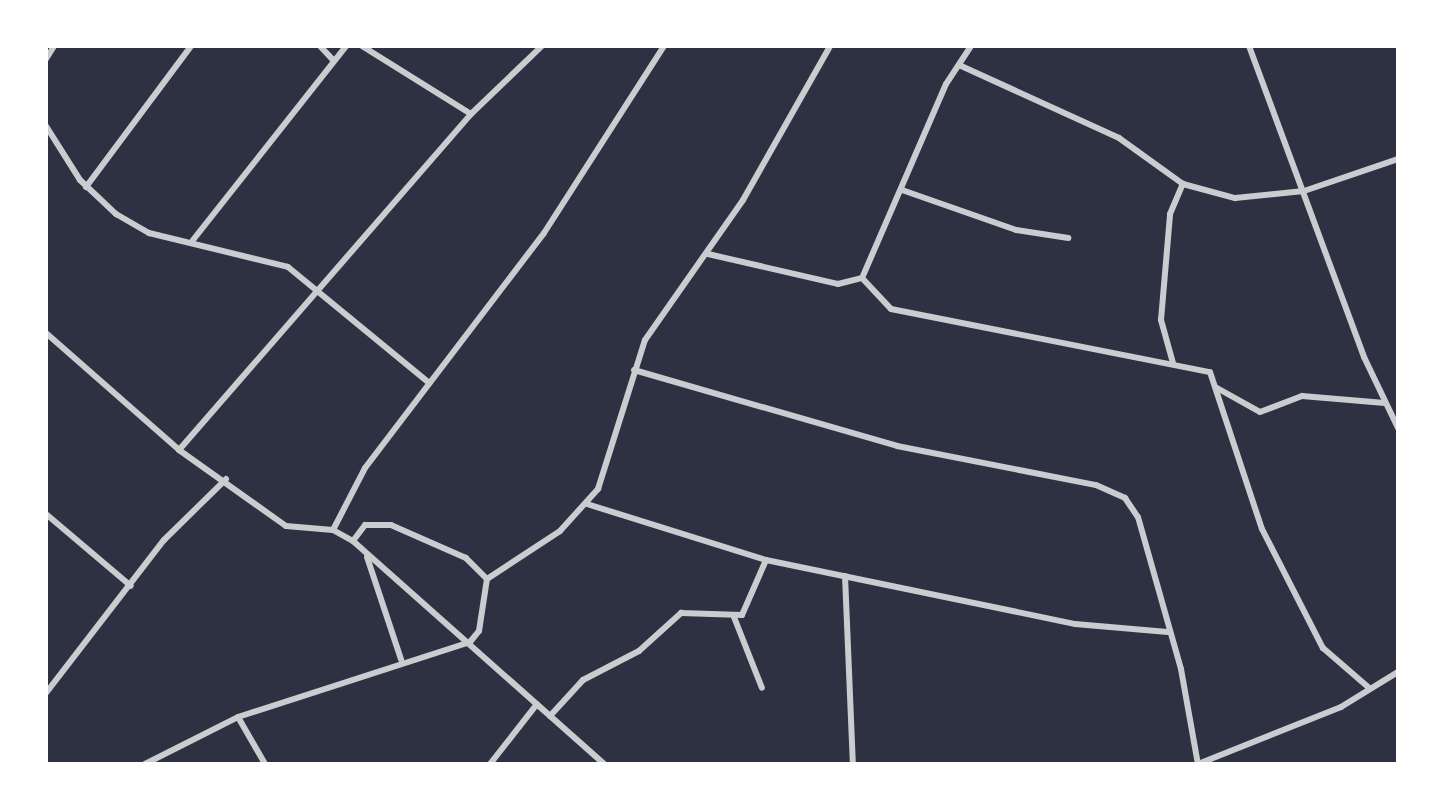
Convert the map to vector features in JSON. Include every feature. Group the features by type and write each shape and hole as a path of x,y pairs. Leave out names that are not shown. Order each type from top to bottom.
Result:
{"street":[{"path":"46,59 54,46"},
{"path":"86,187 191,46"},
{"path":"320,46 332,59"},
{"path":"193,240 332,59 346,46"},
{"path":"362,46 471,114"},
{"path":"179,450 471,114 542,46"},
{"path":"333,530 365,468 544,233 664,46"},
{"path":"487,579 587,504 602,479 645,340 708,254 830,46"},
{"path":"862,278 959,65 971,46"},
{"path":"1249,46 1385,403 1397,425"},
{"path":"959,65 1119,138 1183,184 1235,198 1304,191 1398,159"},
{"path":"46,126 86,187 149,233 193,240 288,267 321,290 429,383"},
{"path":"1173,363 1161,320 1170,214 1183,184"},
{"path":"902,190 1016,230 1068,238"},
{"path":"708,254 838,284 862,278"},
{"path":"862,278 891,309 1210,372 1262,529 1323,648 1368,687"},
{"path":"46,333 179,450 226,479 286,526 333,530 353,541 367,557 470,642 604,764"},
{"path":"634,370 897,446 1114,491 1138,517 1198,764 1341,707 1368,687 1398,672"},
{"path":"1217,388 1260,412 1302,396 1385,403"},
{"path":"46,693 176,526 226,479"},
{"path":"587,504 766,560 1075,624 1168,632"},
{"path":"46,514 131,586"},
{"path":"145,764 238,717 350,684 401,659 470,642 486,617 487,579 466,558 391,525 365,525 353,541"},
{"path":"367,557 401,659"},
{"path":"550,716 583,680 639,651 681,613 742,615 766,560"},
{"path":"845,576 853,764"},
{"path":"734,617 762,688"},
{"path":"495,763 537,704"},
{"path":"238,717 265,764"}]}
